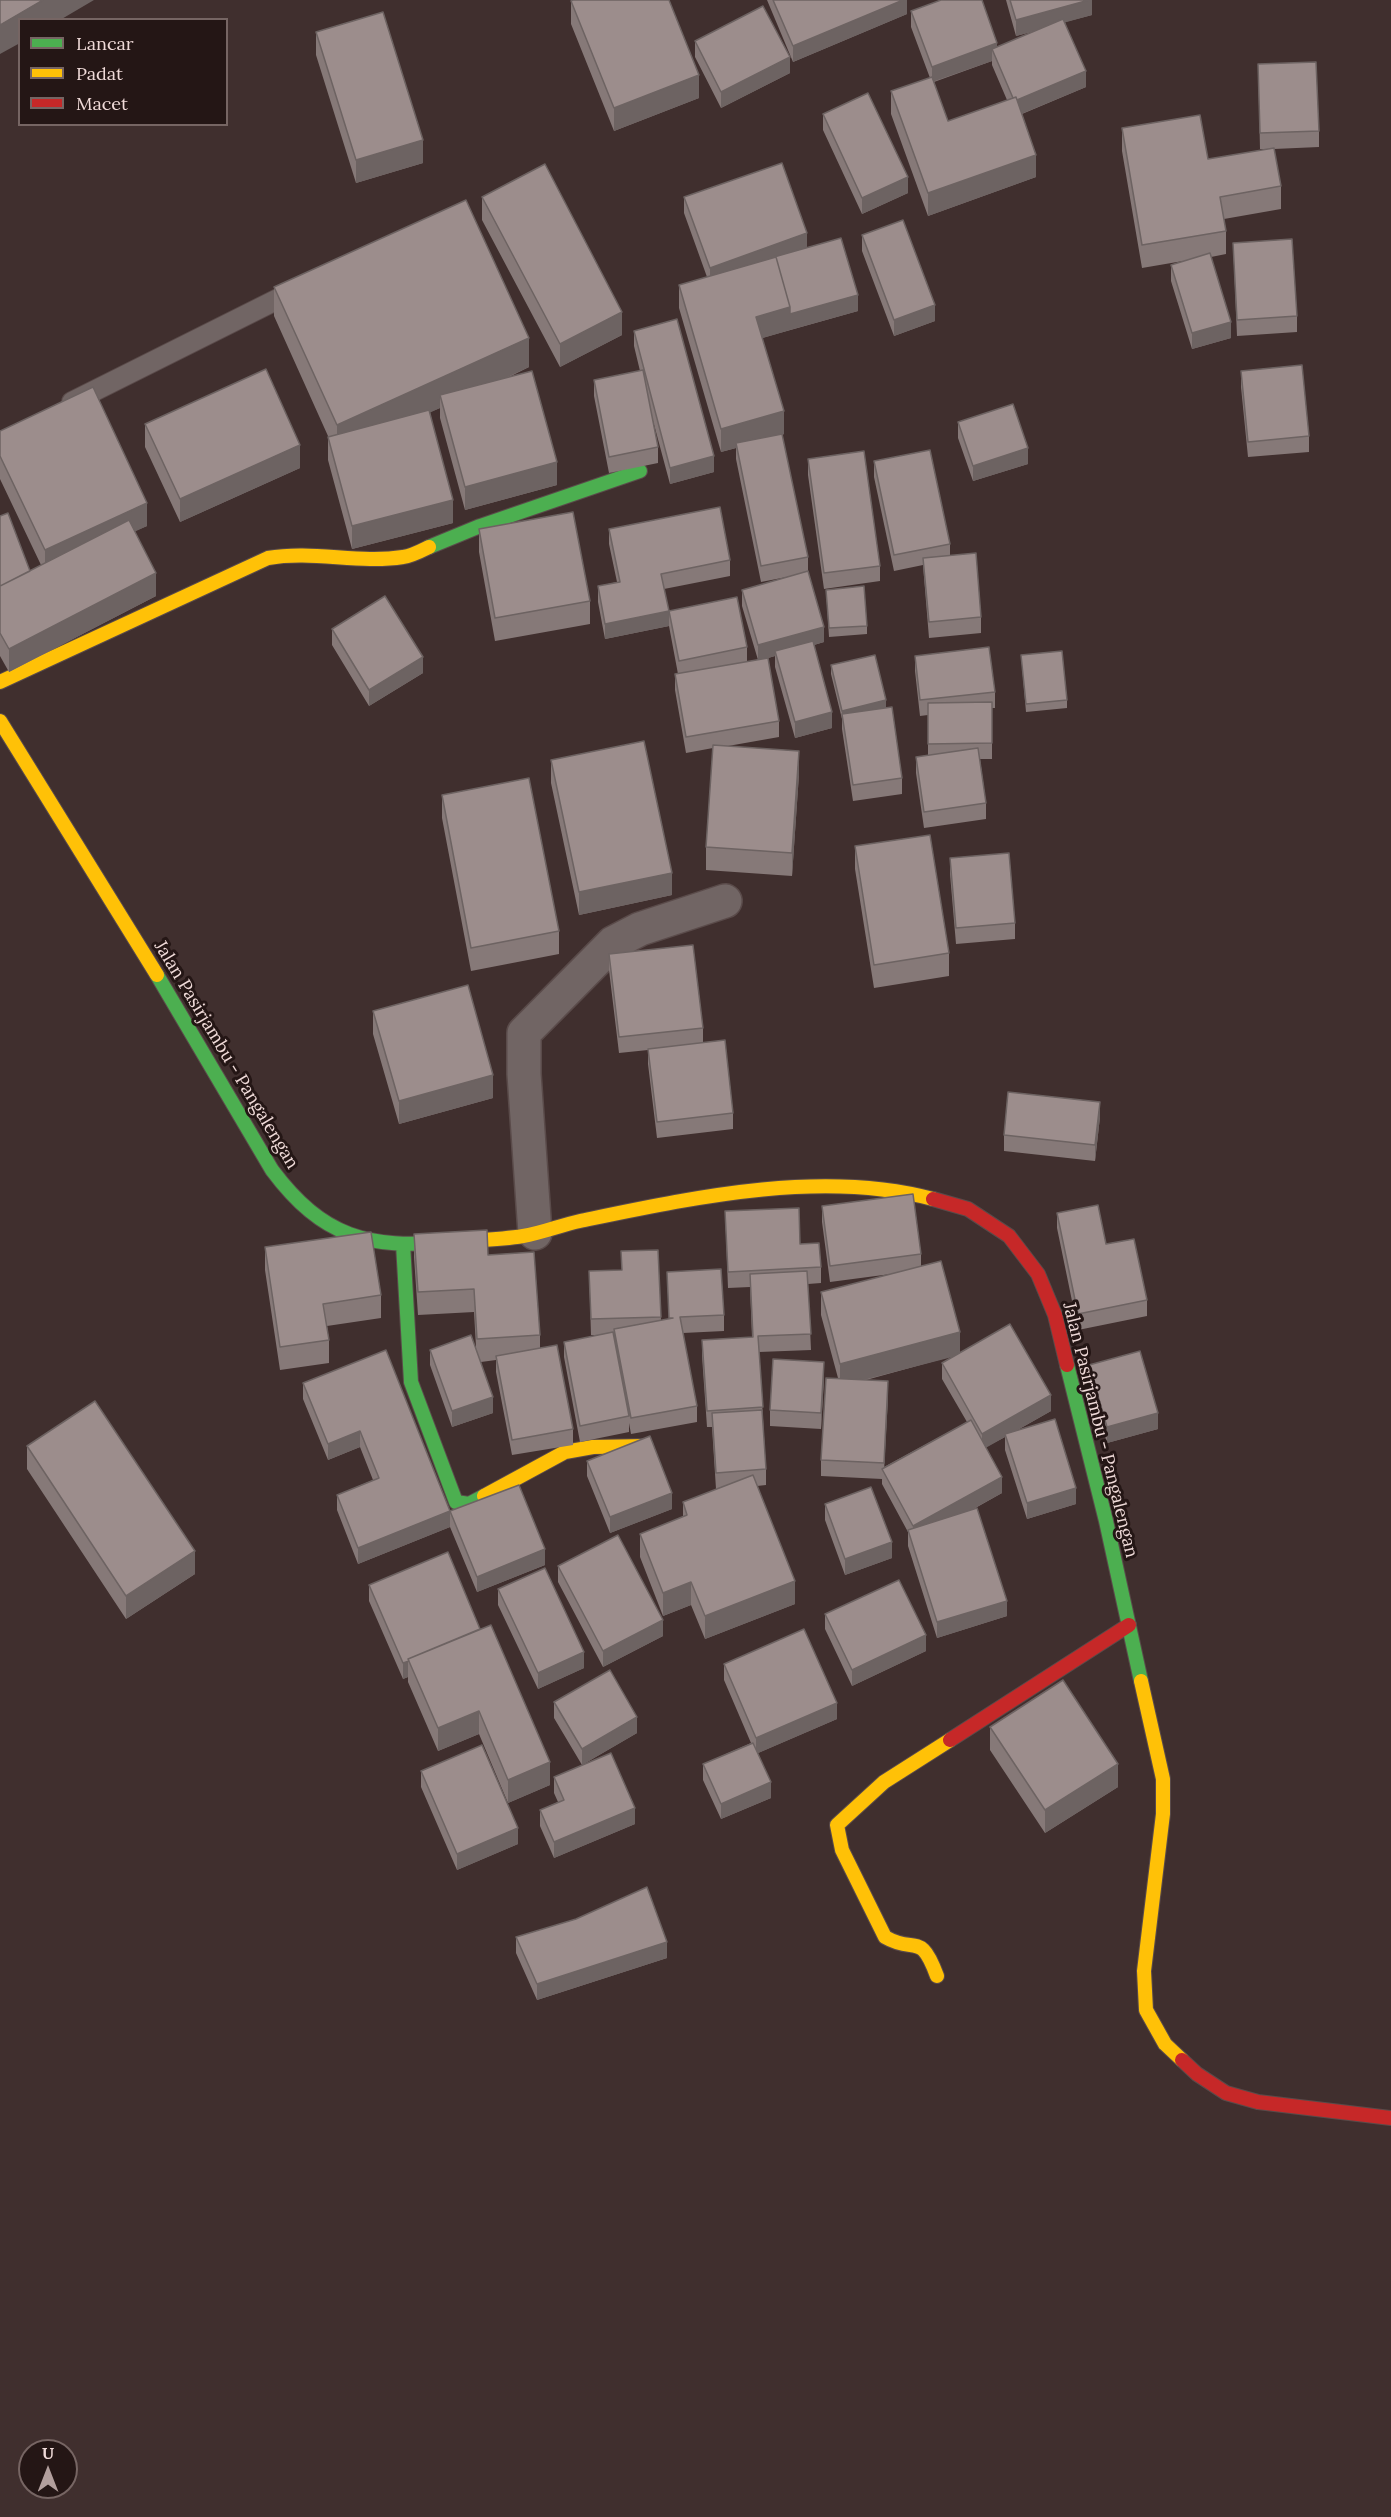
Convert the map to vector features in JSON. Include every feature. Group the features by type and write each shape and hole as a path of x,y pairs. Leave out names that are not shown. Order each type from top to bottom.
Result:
{"main road":[{"path":"0,682 268,558 290,554 384,559 406,557 480,526 640,471"},
{"name":"Jalan Pasirjambu - Pangalengan","path":"0,721 135,938 272,1170 293,1198 334,1228 358,1239 403,1244 481,1241 535,1233 585,1219 689,1197 787,1188 861,1188 920,1196 968,1209 1009,1236 1038,1274 1055,1315 1106,1521 1163,1779 1163,1814 1144,1971 1146,2010 1165,2044 1197,2074 1226,2093 1257,2102 1391,2118"},
{"path":"403,1244 411,1382 456,1502 469,1504 565,1452 593,1447 646,1446"},
{"path":"937,1976 928,1953 916,1945 891,1941 885,1937 842,1850 837,1825 884,1782 1129,1625"}],"street":[{"path":"535,1233 524,1074 524,1033 614,943 640,929 725,901"}],"lane":[{"path":"53,412 318,279"}],"building":[{"path":"0,0 43,0 0,25"},
{"path":"669,0 699,75 614,108 571,1"},
{"path":"773,0 903,0 793,46"},
{"path":"941,0 982,0 997,43 932,67 911,11"},
{"path":"1010,0 1089,0 1016,20"},
{"path":"763,6 790,57 721,92 695,41"},
{"path":"383,12 423,140 356,160 316,32"},
{"path":"1063,19 1086,71 1017,100 1016,97 1013,98 992,49"},
{"path":"1316,62 1319,131 1260,133 1258,64"},
{"path":"932,77 948,121 1016,97 1036,155 928,193 891,91"},
{"path":"868,93 908,177 862,198 823,114"},
{"path":"1200,115 1208,159 1274,148 1281,186 1220,197 1226,231 1142,245 1122,128"},
{"path":"782,163 807,233 710,268 684,197"},
{"path":"545,164 622,312 560,344 482,197"},
{"path":"466,200 529,338 337,425 274,287"},
{"path":"903,220 935,305 894,320 862,235"},
{"path":"841,238 858,295 790,314 776,257 774,257"},
{"path":"1292,239 1297,316 1237,320 1233,243"},
{"path":"1210,253 1231,322 1192,333 1171,265"},
{"path":"776,257 790,307 756,317 784,411 721,429 679,285"},
{"path":"677,319 714,456 670,468 634,331"},
{"path":"1302,365 1309,436 1248,442 1241,371"},
{"path":"266,369 300,445 180,499 145,424"},
{"path":"643,370 658,447 609,457 594,380"},
{"path":"532,371 557,462 465,487 440,395"},
{"path":"93,387 147,503 45,550 0,456 0,431"},
{"path":"1013,404 1028,448 973,466 958,422"},
{"path":"429,410 453,500 352,526 328,437"},
{"path":"782,434 808,557 761,566 736,443"},
{"path":"930,450 950,544 894,555 874,461"},
{"path":"864,451 880,566 824,573 808,459"},
{"path":"720,507 730,560 661,574 669,611 605,624 598,586 620,582 609,529"},
{"path":"573,512 590,601 495,618 479,529"},
{"path":"8,513 30,571 0,586 0,516"},
{"path":"129,520 156,573 9,649 0,633 0,586"},
{"path":"976,553 981,617 929,622 923,558"},
{"path":"808,571 824,627 758,645 742,590"},
{"path":"864,586 867,626 829,628 826,590"},
{"path":"385,596 423,657 369,690 332,629"},
{"path":"737,597 747,647 679,661 669,611"},
{"path":"813,641 832,712 795,722 775,651"},
{"path":"989,647 995,692 920,700 915,656"},
{"path":"1062,651 1067,700 1026,704 1021,655"},
{"path":"875,655 886,700 842,711 831,665"},
{"path":"768,658 779,721 686,737 675,674"},
{"path":"992,702 992,743 928,744 928,703"},
{"path":"892,707 902,778 853,785 842,714"},
{"path":"644,741 672,873 579,892 551,760"},
{"path":"713,745 799,751 792,853 706,847"},
{"path":"978,748 986,803 924,812 916,757"},
{"path":"529,778 559,931 471,948 442,795"},
{"path":"930,835 949,953 874,965 855,846"},
{"path":"1009,853 1015,923 956,928 950,858"},
{"path":"693,945 703,1028 619,1037 609,954"},
{"path":"468,985 493,1075 399,1101 373,1011"},
{"path":"725,1040 733,1113 657,1122 648,1049"},
{"path":"1008,1092 1100,1102 1095,1145 1004,1135"},
{"path":"913,1194 921,1254 830,1266 822,1206"},
{"path":"1098,1205 1106,1244 1134,1239 1147,1300 1078,1314 1057,1213"},
{"path":"799,1208 800,1244 819,1243 821,1267 728,1272 725,1211"},
{"path":"487,1230 488,1255 534,1252 540,1335 477,1339 474,1289 418,1292 414,1234"},
{"path":"371,1232 381,1295 323,1304 329,1340 280,1347 265,1247"},
{"path":"658,1250 661,1317 591,1319 589,1271 622,1270 621,1251"},
{"path":"941,1261 960,1332 840,1364 821,1292"},
{"path":"721,1269 724,1315 680,1317 697,1406 631,1418 614,1329 673,1318 669,1318 667,1272"},
{"path":"807,1271 811,1334 758,1336 763,1407 707,1411 702,1340 753,1337 750,1274"},
{"path":"1010,1324 1051,1395 982,1434 942,1363"},
{"path":"613,1332 629,1416 580,1426 564,1342"},
{"path":"471,1335 493,1397 452,1411 430,1350"},
{"path":"557,1345 573,1429 512,1440 496,1356"},
{"path":"386,1350 450,1511 358,1548 337,1495 379,1478 360,1431 328,1444 303,1383"},
{"path":"1140,1351 1158,1413 1107,1427 1089,1365"},
{"path":"773,1359 824,1362 821,1413 770,1410"},
{"path":"826,1378 888,1381 884,1463 821,1460"},
{"path":"95,1401 195,1551 126,1596 27,1446"},
{"path":"762,1410 766,1469 716,1473 712,1413"},
{"path":"1055,1419 1076,1488 1027,1503 1005,1434"},
{"path":"971,1420 1002,1477 913,1526 882,1469"},
{"path":"650,1436 672,1493 610,1517 587,1461"},
{"path":"753,1475 795,1581 705,1616 691,1582 663,1593 640,1534 687,1515 683,1502"},
{"path":"519,1485 545,1549 477,1577 450,1511"},
{"path":"871,1487 892,1542 845,1559 825,1504"},
{"path":"977,1508 1007,1601 937,1622 908,1530"},
{"path":"618,1535 663,1620 603,1651 558,1566"},
{"path":"448,1552 480,1629 403,1663 369,1585"},
{"path":"545,1568 584,1652 538,1673 498,1589"},
{"path":"899,1580 926,1635 852,1670 825,1614"},
{"path":"491,1625 550,1762 508,1780 479,1711 438,1728 408,1659"},
{"path":"804,1629 837,1703 756,1738 724,1664"},
{"path":"610,1670 637,1717 582,1749 554,1702"},
{"path":"1063,1680 1118,1764 1045,1810 990,1727"},
{"path":"753,1743 771,1782 721,1804 703,1764"},
{"path":"482,1745 518,1828 457,1854 421,1771"},
{"path":"611,1753 635,1808 554,1842 540,1810 564,1800 554,1777"},
{"path":"647,1887 667,1942 537,1984 516,1937 576,1919"}],"traffic: fast":[{"path":"429,547 480,526 640,471"},
{"path":"157,975 272,1170 310,1211 329,1225 371,1240 421,1244 450,1242"},
{"path":"403,1244 411,1382 456,1502 469,1504 484,1496"},
{"path":"1067,1365 1106,1521 1141,1681"}],"traffic: slow":[{"path":"0,682 268,558 302,555 386,559 410,556 429,547"},
{"path":"0,721 157,975"},
{"path":"450,1242 523,1236 622,1212 756,1190 846,1187 890,1190 933,1199"},
{"path":"484,1496 565,1452 593,1447 646,1446"},
{"path":"1141,1681 1163,1779 1163,1814 1144,1971 1146,2010 1165,2044 1182,2060"},
{"path":"937,1976 926,1953 921,1948 895,1942 885,1937 842,1850 837,1825 884,1782 950,1740"}],"traffic: jam":[{"path":"933,1199 968,1209 1009,1236 1038,1274 1055,1315 1067,1365"},
{"path":"950,1740 1129,1625"},
{"path":"1182,2060 1197,2074 1226,2093 1258,2102 1391,2118"}]}
